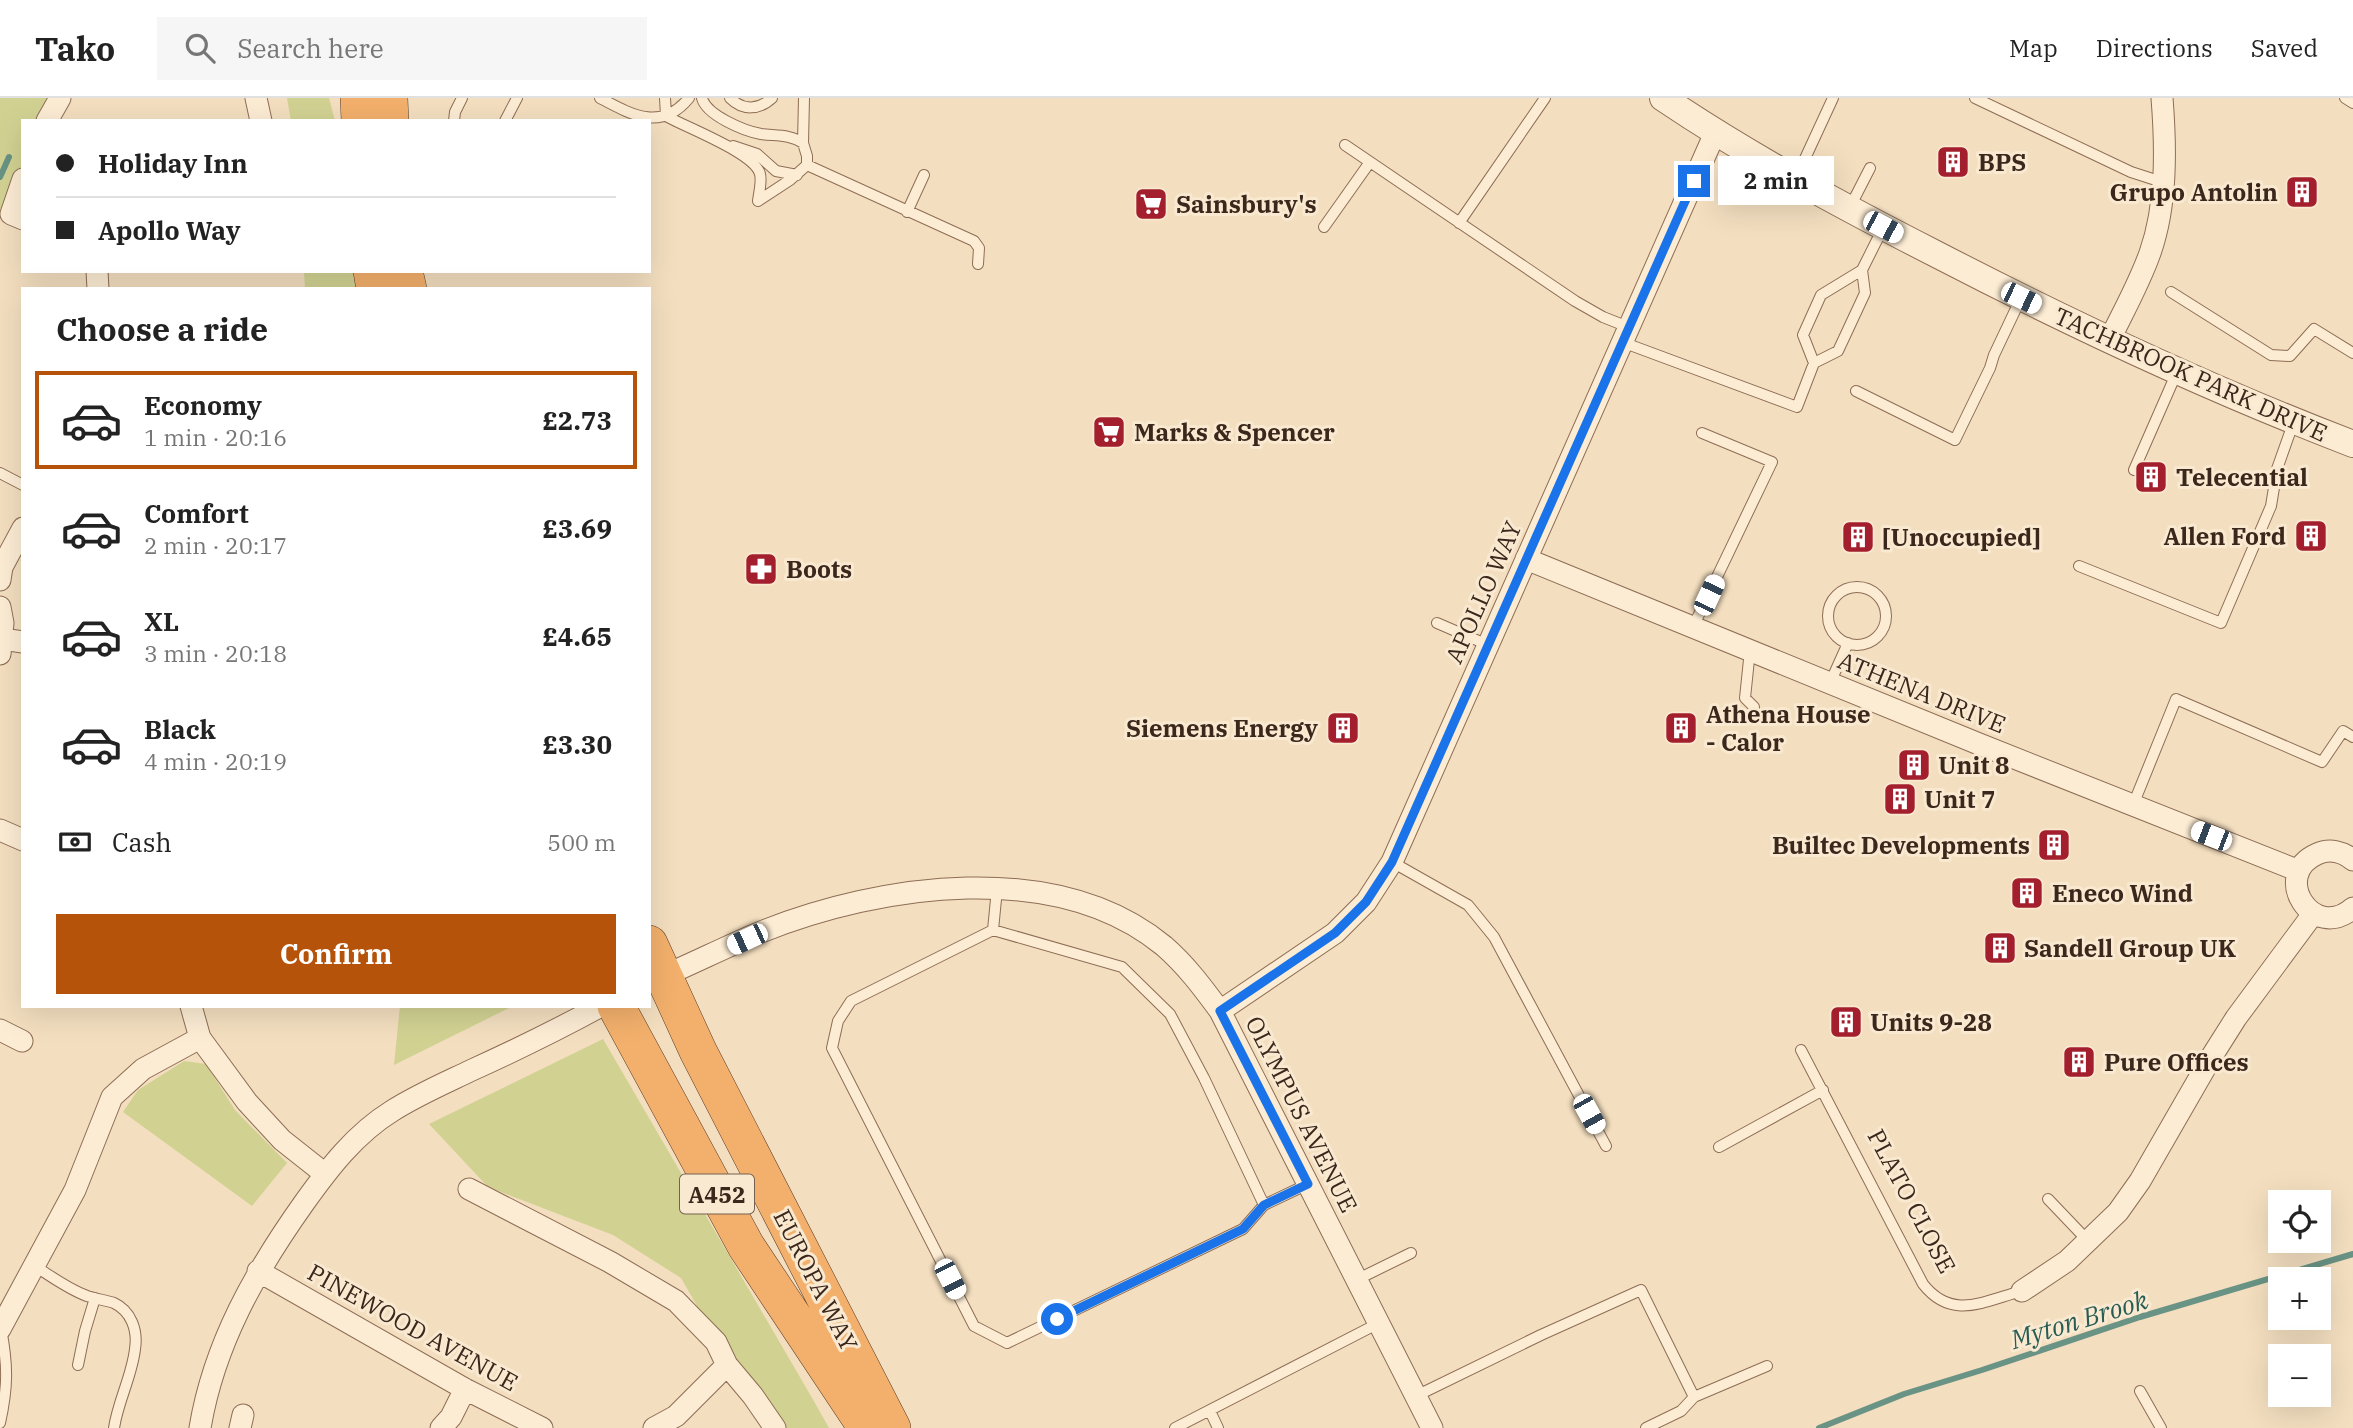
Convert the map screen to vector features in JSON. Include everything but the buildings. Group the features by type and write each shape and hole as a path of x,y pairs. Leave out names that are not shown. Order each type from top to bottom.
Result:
{"highway":[{"path":"359,98 360,119"},
{"path":"389,98 390,119"},
{"path":"654,968 652,1011 658,1033 789,1280 831,1371"},
{"name":"EUROPA WAY","path":"654,968 892,1428"},
{"name":"EUROPA WAY","path":"618,1008 746,1246 867,1428"}],"street":[{"path":"48,119 60,98"},
{"path":"256,98 261,119"},
{"name":"TACHBROOK PARK DRIVE","path":"1663,98 1715,133 1849,209 1878,237 2021,298 2177,372 2353,444"},
{"path":"2109,341 2150,252 2157,225 2165,146 2162,98"},
{"name":"APOLLO WAY","path":"1220,1011 1335,933 1366,902 1392,862 1715,133"},
{"path":"17,217 21,192"},
{"path":"0,580 2,567 21,532"},
{"name":"ATHENA DRIVE","path":"1526,559 2299,871"},
{"path":"0,607 8,645"},
{"path":"0,830 21,839"},
{"path":"2349,850 2322,852 2304,862 2296,880 2300,900 2313,914 2330,918 2351,912"},
{"name":"OLYMPUS AVENUE","path":"654,968 838,908 911,894 997,889 1035,891 1070,898 1134,926 1163,945 1180,961 1195,976 1220,1011 1432,1428"},
{"name":"PLATO CLOSE","path":"2022,1291 2045,1277 2089,1242 2118,1212 2140,1181 2230,1028 2313,914"},
{"path":"192,1008 200,1038 247,1102 282,1140 325,1174"},
{"path":"200,1428 226,1337 258,1271 325,1174 366,1130 391,1111 422,1094 597,1008"},
{"path":"0,1030 22,1041"},
{"path":"1,1329 75,1190 112,1097 144,1069 200,1038"},
{"path":"469,1189 610,1262 676,1301 716,1342 727,1365 775,1428"},
{"name":"PINEWOOD AVENUE","path":"258,1271 465,1389 542,1428"},
{"path":"654,1428 676,1416 727,1365"},
{"path":"441,1428 451,1417 465,1389"}],"lane":[{"path":"454,119 462,98"},
{"path":"506,119 517,98"},
{"path":"600,98 646,119 666,116 689,98"},
{"path":"665,98 666,116"},
{"path":"702,98 707,109 749,130 791,137 803,143"},
{"path":"730,98 738,105 757,108 772,98"},
{"path":"723,143 758,169 761,179 758,201 802,170 807,156 803,143 804,98"},
{"path":"1459,223 1545,98"},
{"path":"1795,178 1833,98"},
{"path":"1975,98 2132,172 2162,181"},
{"path":"2345,98 2353,103"},
{"path":"666,116 723,143 757,154 776,171 802,170 974,241 979,248 978,264"},
{"path":"1345,145 1625,334 1797,407 1814,363 1838,351 1865,293 1862,270"},
{"path":"1324,228 1370,162"},
{"path":"1849,209 1870,168"},
{"path":"907,212 924,175"},
{"path":"1814,363 1803,335 1821,295 1862,270 1878,237"},
{"path":"2171,292 2271,355 2290,356 2314,330 2353,353"},
{"path":"1856,391 1955,440 2021,298"},
{"path":"2134,470 2177,372"},
{"path":"2079,566 2221,623 2271,506 2277,469 2294,421"},
{"path":"1693,627 1772,462 1702,433"},
{"path":"0,473 21,484"},
{"path":"1864,587 1873,591 1885,605 1886,625 1873,641 1864,645 1848,643 1836,636 1830,628 1829,609 1832,600 1846,588 1864,587"},
{"path":"1437,623 1488,645"},
{"path":"1830,683 1848,643"},
{"path":"1750,650 1745,698 1754,707"},
{"path":"2133,805 2176,699 2322,762 2343,731 2353,737"},
{"path":"1392,862 1468,905 1494,937 1606,1146"},
{"path":"993,930 997,889"},
{"path":"1264,1205 1204,1078 1170,1014 1122,967 993,930 851,1002 838,1021 832,1048 974,1326 1007,1343 1243,1229 1264,1205 1308,1184"},
{"name":"PLATO CLOSE","path":"1801,1050 1930,1293 1940,1300 1962,1307 2022,1291"},
{"path":"1719,1147 1823,1090"},
{"path":"2048,1199 2089,1242"},
{"path":"1356,1280 1411,1253"},
{"path":"35,1266 67,1287 114,1303 126,1312 134,1324 136,1348 117,1409 114,1428"},
{"path":"1416,1396 1641,1290 1694,1397"},
{"path":"78,1365 95,1298"},
{"path":"1175,1428 1379,1323"},
{"path":"0,1423 6,1398 8,1363 1,1329"},
{"path":"1646,1428 1681,1411 1694,1397 1767,1366"},
{"path":"2140,1391 2161,1428"},
{"path":"1210,1411 1218,1428"}],"green space":[{"path":"0,98 56,98 45,119 21,119 21,167 0,210"},
{"path":"287,98 329,98 334,119 291,119"},
{"path":"304,273 354,273 356,287 305,287"},
{"path":"400,1008 509,1008 394,1065"},
{"path":"603,1039 829,1428 767,1428 681,1278 613,1235 488,1187 429,1124"},
{"path":"184,1061 206,1064 235,1110 287,1163 252,1206 123,1112 138,1090"}],"waterway":[{"path":"0,177 9,157"},
{"name":"Myton Brook","path":"1819,1428 1904,1394 2140,1317 2353,1254"}],"place":[{"name":"BPS","path":"1953,162"},
{"name":"Grupo Antolin","path":"2302,192"},
{"name":"Sainsbury's","path":"1151,204"},
{"name":"Marks & Spencer","path":"1109,432"},
{"name":"Telecential","path":"2151,477"},
{"name":"Allen Ford","path":"2311,536"},
{"name":"[Unoccupied]","path":"1858,537"},
{"name":"Boots","path":"761,569"},
{"name":"Siemens Energy","path":"1343,728"},
{"name":"Athena House - Calor","path":"1681,728"},
{"name":"Unit 8","path":"1914,765"},
{"name":"Unit 7","path":"1900,799"},
{"name":"Builtec Developments","path":"2054,845"},
{"name":"Eneco Wind","path":"2027,893"},
{"name":"Sandell Group UK","path":"2000,948"},
{"name":"Units 9-28","path":"1846,1022"},
{"name":"Pure Offices","path":"2079,1062"}],"route":[{"path":"1057,1319 1243,1229 1264,1205 1308,1184 1220,1011 1352,919 1392,862 1694,181"}]}
